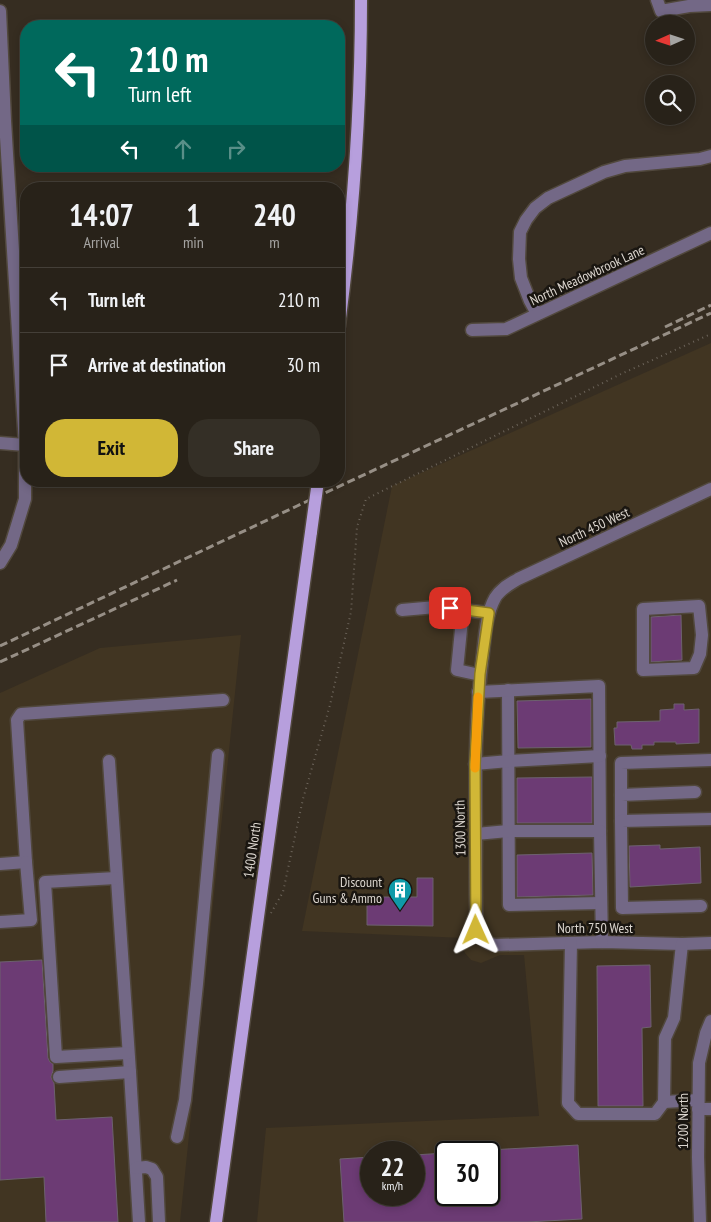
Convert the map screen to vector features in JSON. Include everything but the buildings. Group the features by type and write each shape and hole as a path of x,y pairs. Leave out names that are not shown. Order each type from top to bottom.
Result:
{"main road":[{"path":"345,275 357,142 361,60 360,0"},
{"name":"1400 North","path":"216,1222 317,487"}],"street":[{"path":"659,6 711,5"},
{"path":"0,11 3,121 20,371"},
{"path":"537,314 521,278 520,259 520,232 534,208 548,198 604,172 625,166 700,159 711,156"},
{"name":"North Meadowbrook Lane","path":"472,330 506,329 711,233"},
{"path":"0,443 20,445"},
{"path":"0,563 11,545 25,499 25,487"},
{"name":"North 450 West","path":"495,598 501,591 518,579 711,489"},
{"name":"1300 North","path":"481,938 476,930 475,764 480,674 489,613 495,598"},
{"path":"699,606 706,635 694,668 644,670 643,609 699,606"},
{"path":"402,610 436,607 489,613"},
{"path":"463,609 457,670 480,674"},
{"path":"478,692 599,686 602,942"},
{"path":"508,690 509,905 602,903"},
{"path":"0,922 31,920 17,720 21,714 223,700"},
{"path":"177,1137 187,1083 218,755"},
{"path":"475,764 509,760 600,756"},
{"path":"701,906 622,908 621,763 711,760"},
{"path":"109,761 139,1222"},
{"path":"621,795 695,792"},
{"path":"621,821 711,819"},
{"path":"476,834 508,831 600,831"},
{"path":"0,864 26,862"},
{"path":"116,878 45,882 56,1057 128,1053"},
{"name":"North 750 West","path":"481,938 487,943 495,945 602,942 711,943"},
{"path":"571,943 568,1103 578,1114 655,1114 664,1102 665,1038 674,1018 682,944"},
{"name":"1200 North","path":"700,1222 702,1106 699,1064 706,1032 711,1021"},
{"path":"59,1077 130,1072"},
{"path":"664,1102 702,1106"},
{"path":"136,1168 146,1167 152,1169 157,1177 159,1222"}],"path":[{"path":"269,917 282,892 304,799 330,705 351,612 357,527 366,499 621,374 711,334"}],"shaded area":[{"path":"711,343 711,1222 257,1222 266,1128 539,1116 524,955 500,955 481,963 471,960 465,953 462,946 464,938 302,931 392,486"},
{"path":"241,635 180,1222 0,1222 0,693 100,648"}],"railway":[{"path":"665,327 711,305"},
{"path":"345,484 711,313"},
{"path":"0,646 338,487"},
{"path":"0,662 177,580"}],"slow traffic":[{"path":"475,768 478,697"}],"place":[{"name":"Discount Guns & Ammo","path":"400,911"}],"route":[{"path":"450,608 489,613 478,692 475,764 476,930"}]}
